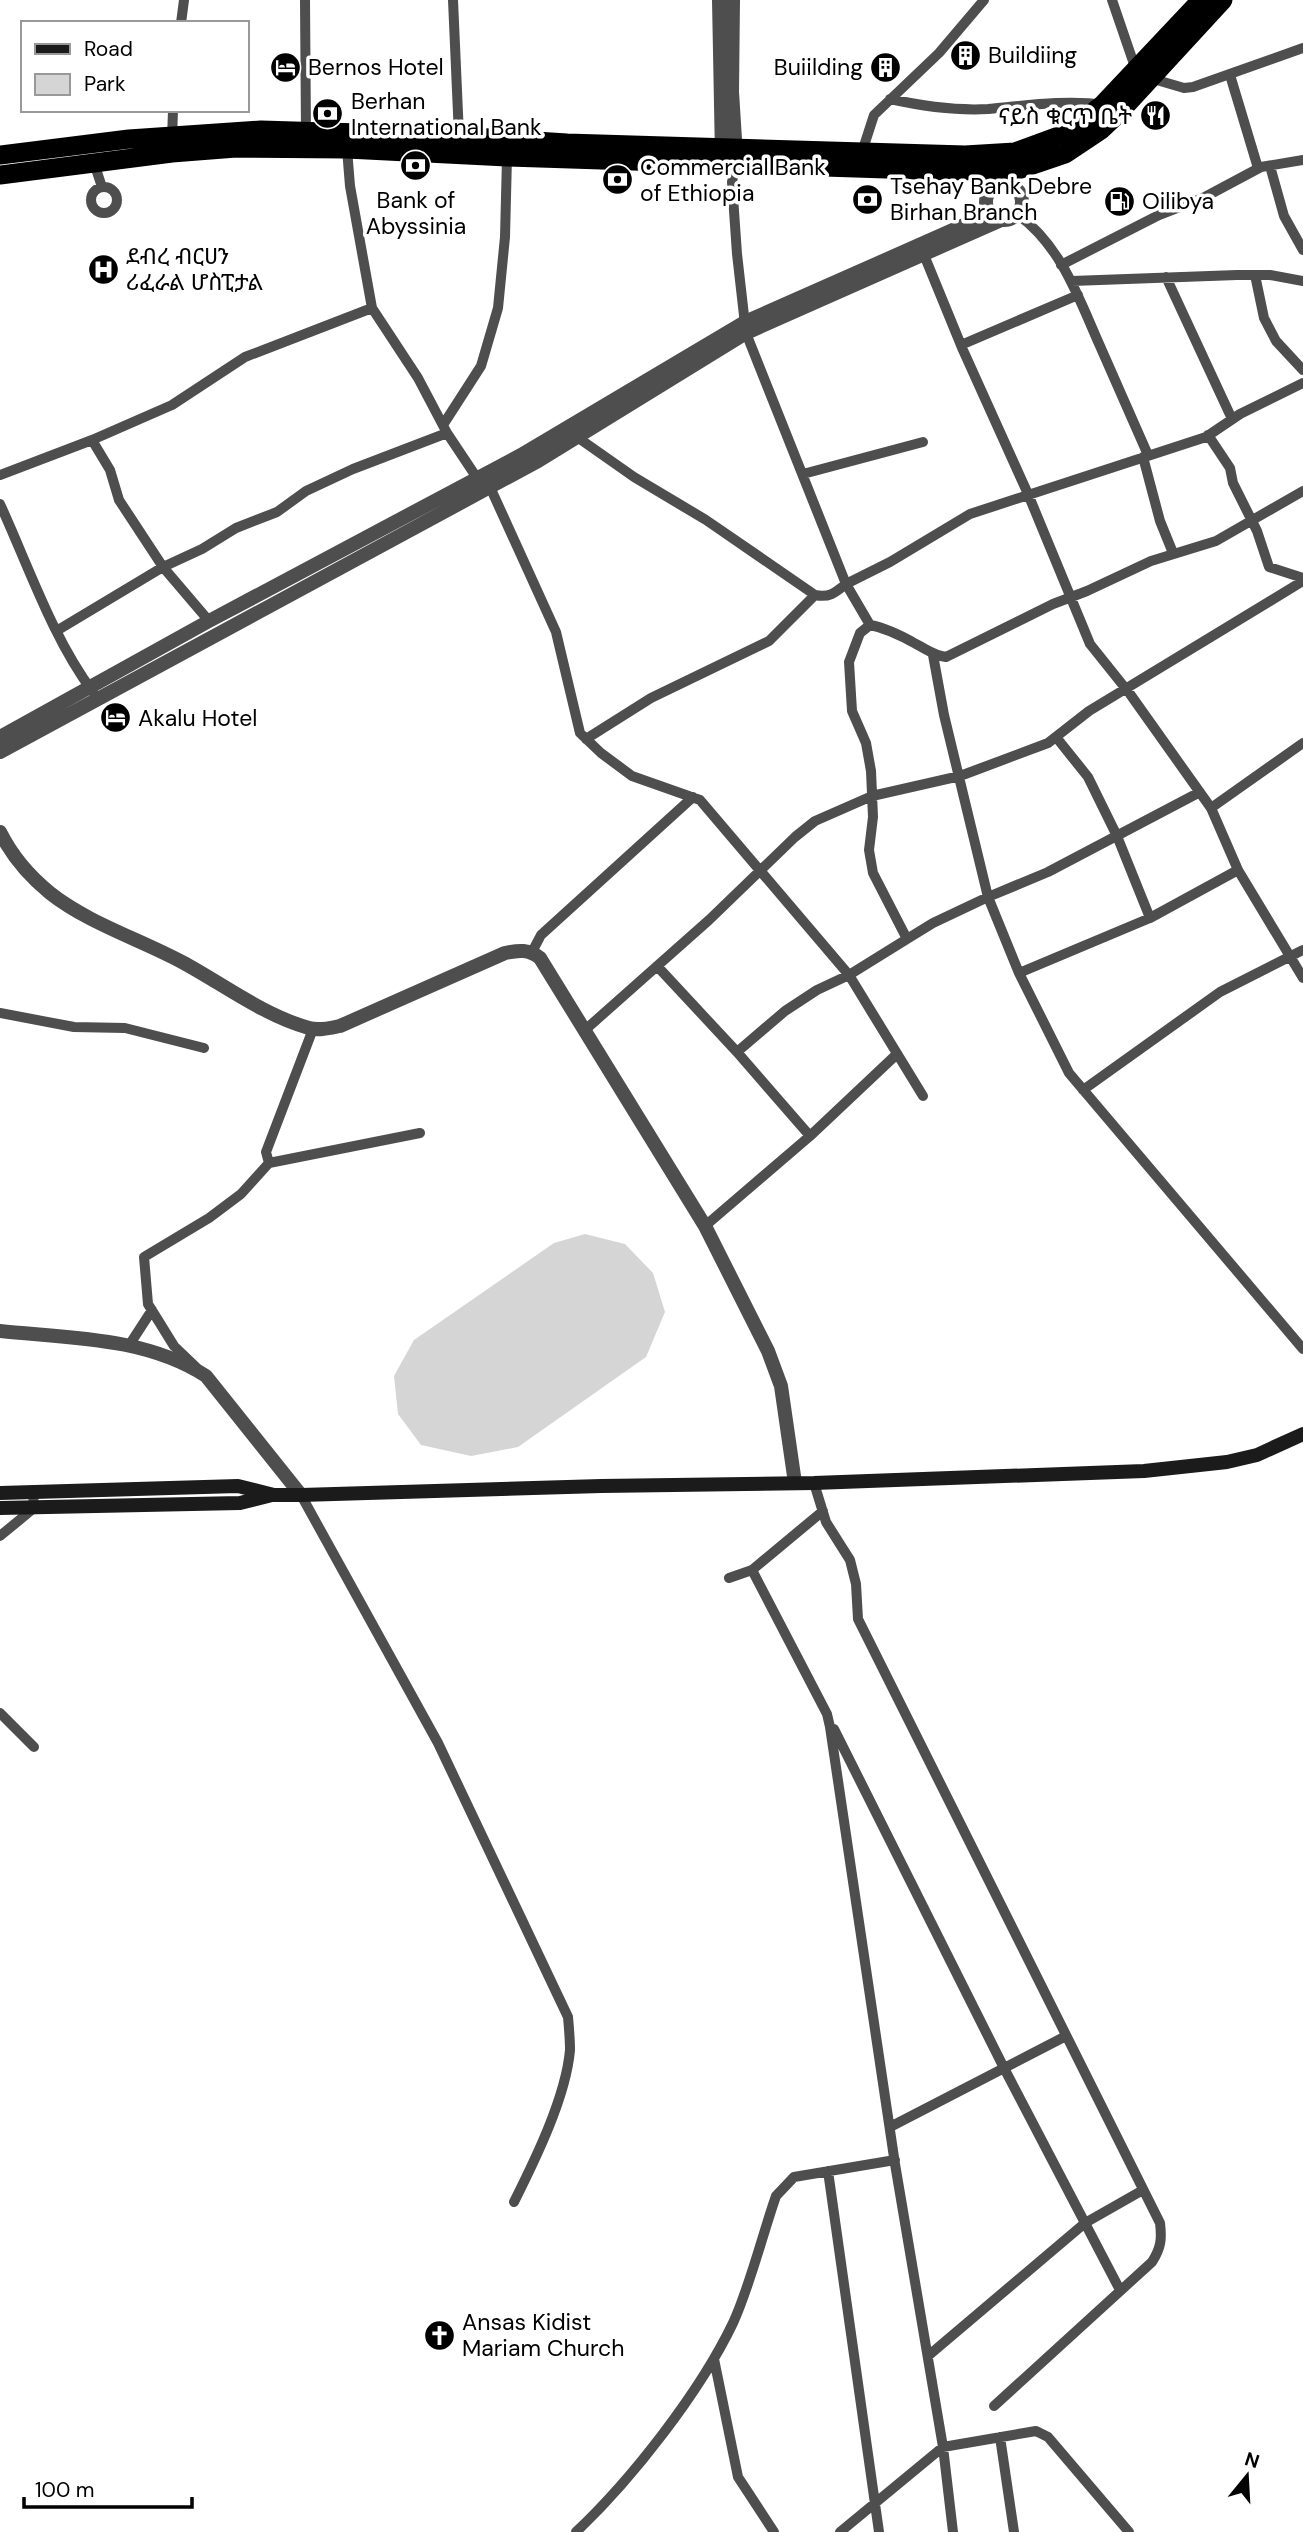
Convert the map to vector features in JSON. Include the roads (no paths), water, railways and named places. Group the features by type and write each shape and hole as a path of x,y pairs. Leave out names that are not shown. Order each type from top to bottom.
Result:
{"highway":[{"path":"1143,74 1201,0"},
{"path":"0,175 94,163 172,144 261,130 347,149 507,157 985,163 1017,161 1110,109 1143,74 1223,0"},
{"path":"306,140 459,136 567,143 730,161 862,152 985,163"},
{"path":"0,155 172,144"}],"main road":[{"path":"0,1508 240,1503 274,1495 814,1483 1144,1471 1227,1462 1257,1455 1303,1434"},
{"path":"0,1493 238,1486 274,1495"}],"street":[{"path":"181,21 184,0"},
{"path":"306,0 306,140"},
{"path":"453,0 459,136"},
{"path":"719,0 745,328 846,584 870,625 917,644 933,656 946,657 1152,561 1216,541 1303,491"},
{"path":"730,161 733,0"},
{"path":"862,152 874,115 939,53 984,0"},
{"path":"1112,0 1143,74 1184,88 1230,75 1303,48"},
{"path":"1230,75 1258,169"},
{"path":"890,99 948,110 1031,104 1110,109"},
{"path":"172,144 173,112"},
{"path":"347,149 350,186 372,307 477,478 490,487 556,632 580,733 632,776 700,800 849,975 923,1096"},
{"path":"58,630 163,567 202,550 236,528 277,512 306,491 445,429 481,366 499,308 505,237 507,157"},
{"path":"1061,265 1258,169 1303,160"},
{"path":"0,752 209,621 477,478 745,328 922,250 1007,220 1017,214 1022,204 1017,161"},
{"path":"94,163 102,187"},
{"path":"985,163 989,191"},
{"path":"1270,166 1284,216 1303,250"},
{"path":"1001,220 990,214 987,207 986,197 989,191 999,184 1004,184 1020,192"},
{"path":"922,250 971,222 987,207"},
{"path":"1017,214 1032,225 1047,242 1072,281 1145,456 1160,521 1173,553"},
{"path":"922,250 1090,643 1211,808 1238,870 1303,978"},
{"path":"1072,281 1255,275 1303,281"},
{"path":"1255,275 1264,318 1276,341 1303,370"},
{"path":"1166,277 1232,419"},
{"path":"961,345 1078,295"},
{"path":"0,475 92,440 172,405 246,357 372,307"},
{"path":"0,737 94,693 490,487 577,438 745,328"},
{"path":"577,438 634,477 706,520 815,595 825,597 835,594 846,584 890,562 970,514 1208,435 1232,419 1303,383"},
{"path":"1208,435 1230,468 1233,483 1252,519 1266,552 1269,567 1303,580"},
{"path":"92,440 110,470 119,500 163,567 209,621"},
{"path":"803,474 923,442"},
{"path":"0,504 58,630 94,693"},
{"path":"585,1030 761,871 794,837 816,821 872,796 960,776 1048,743 1089,711 1303,580"},
{"path":"586,739 652,698 769,641 815,595"},
{"path":"870,625 860,633 849,662 852,710 866,743 872,771 873,817 869,850 873,873 907,939"},
{"path":"933,656 944,715 988,897 1019,974 1069,1073 1303,1349"},
{"path":"1056,737 1088,777 1117,836 1150,918"},
{"path":"1211,808 1303,743"},
{"path":"737,1052 785,1011 933,923 1048,872 1200,792"},
{"path":"532,951 541,935 694,797"},
{"path":"0,832 28,874 74,909 181,961 272,1014 313,1029 340,1026 505,953 532,951 540,958 705,1226 768,1351 781,1386 795,1483"},
{"path":"1019,974 1150,918 1238,870"},
{"path":"1083,1090 1220,992 1303,950"},
{"path":"657,966 810,1136"},
{"path":"0,1013 74,1027 125,1028 204,1048"},
{"path":"270,1163 266,1152 313,1029"},
{"path":"705,1226 810,1136 897,1054"},
{"path":"420,1133 270,1163 233,1200 209,1218 144,1257 148,1304 174,1346 206,1376 301,1495 438,1743 568,2017 570,2050 563,2087 534,2163 514,2202"},
{"path":"128,1347 152,1310"},
{"path":"0,1331 92,1340 128,1347 173,1358 206,1376"},
{"path":"814,1483 826,1522 850,1560 856,1584 858,1619 1160,2223 1160,2248 1152,2262 994,2406"},
{"path":"0,1536 34,1508 33,1492"},
{"path":"729,1578 752,1570 823,1511"},
{"path":"752,1570 1004,2068 1121,2290"},
{"path":"0,1713 34,1747"},
{"path":"827,1714 895,2160 943,2447 953,2532"},
{"path":"890,2127 1066,2036"},
{"path":"576,2532 649,2451 714,2360 734,2320 776,2196 794,2177 895,2160"},
{"path":"828,2171 879,2532"},
{"path":"928,2356 1085,2223 1143,2190"},
{"path":"714,2360 738,2477 774,2532"},
{"path":"840,2532 943,2447 1036,2431 1048,2437 1129,2532"},
{"path":"1000,2437 1014,2532"}],"place":[{"name":"Buildiing","path":"965,55"},
{"name":"Bernos Hotel","path":"285,67"},
{"name":"Buiilding","path":"886,67"},
{"name":"Berhan International Bank","path":"328,114"},
{"name":"ናይስ ቁርጥ ቤት","path":"1155,116"},
{"name":"Bank of Abyssinia","path":"416,166"},
{"name":"Commercial Bank of Ethiopia","path":"617,180"},
{"name":"Tsehay Bank Debre Birhan Branch","path":"867,199"},
{"name":"Oilibya","path":"1119,201"},
{"name":"ደብረ ብርሀን ሪፈራል ሆስፒታል","path":"103,269"},
{"name":"Akalu Hotel","path":"115,718"},
{"name":"Ansas Kidist Mariam Church","path":"439,2335"}]}
